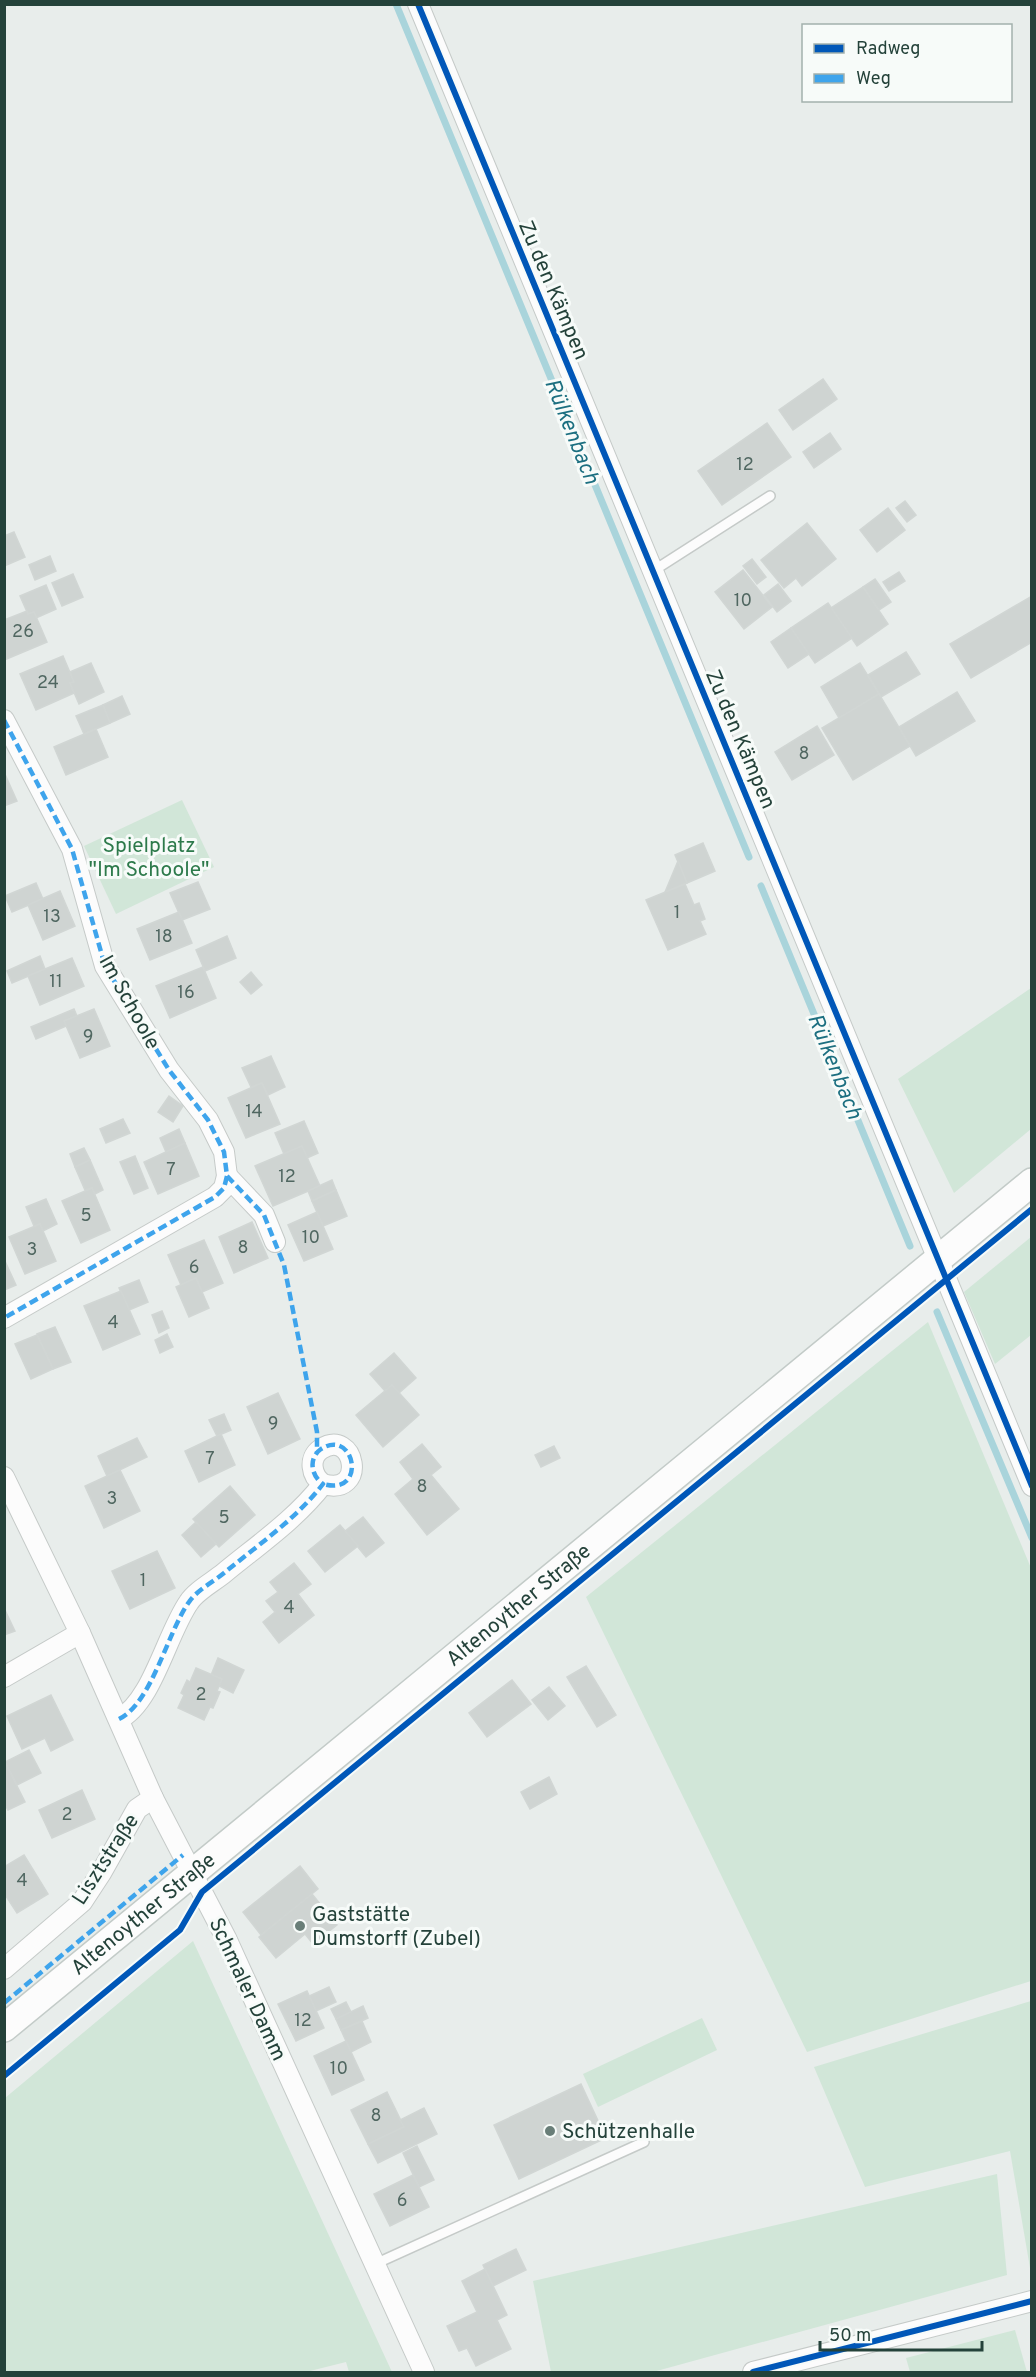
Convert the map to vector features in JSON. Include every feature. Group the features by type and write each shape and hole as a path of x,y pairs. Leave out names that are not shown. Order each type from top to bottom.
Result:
{"main road":[{"name":"Altenoyther Straße","path":"4,2028 1032,1182"}],"street":[{"name":"Zu den Kämpen","path":"418,4 1032,1486"},
{"name":"Im Schoole","path":"4,720 72,849 105,966 169,1070 208,1120 224,1152 227,1176"},
{"path":"227,1176 264,1215 275,1242"},
{"path":"4,1318 215,1197 224,1188 227,1176"},
{"name":"Schmaler Damm","path":"4,1477 80,1633 153,1798 226,1938 424,2373"},
{"path":"119,1719 130,1714 153,1676 167,1642 190,1600 306,1506 323,1484"},
{"path":"4,1677 80,1633"},
{"name":"Lisztstraße","path":"4,1970 82,1902 137,1809 153,1798"},
{"path":"753,2373 1032,2301"}],"lane":[{"path":"653,571 770,496"},
{"path":"375,2264 644,2142"}],"green space":[{"name":"Spielplatz \"Im Schoole\"","path":"182,800 214,867 116,914 84,846"},
{"path":"1031,988 1031,1129 954,1193 898,1079"},
{"path":"1031,1237 1031,1335 995,1364 964,1292"},
{"path":"928,1322 1031,1568 1031,1981 807,2052 586,1597"},
{"path":"193,1941 392,2372 349,2372 346,2362 306,2372 5,2372 5,2098"},
{"path":"1031,2001 1032,2267 1030,2268 1010,2151 865,2187 814,2067"},
{"path":"702,2018 717,2050 598,2107 583,2074"},
{"path":"997,2174 1007,2275 653,2372 551,2372 533,2281"},
{"path":"1015,2330 1027,2372 910,2372 906,2358"}],"building":[{"path":"823,379 837,399 793,430 779,410"},
{"path":"767,423 791,457 722,505 698,471"},
{"path":"830,433 841,449 814,468 803,452"},
{"path":"905,501 916,515 907,522 896,508"},
{"path":"888,508 905,530 877,552 860,530"},
{"path":"807,523 836,559 802,586 796,578 784,588 761,560"},
{"path":"14,532 25,557 4,566 4,536"},
{"path":"50,556 56,571 35,580 29,565"},
{"path":"752,559 766,577 757,584 743,566"},
{"path":"743,570 772,607 744,629 715,592"},
{"path":"899,572 905,581 889,591 883,582"},
{"path":"73,574 83,597 62,606 52,583"},
{"path":"875,579 891,602 879,610 863,587"},
{"path":"778,584 791,601 777,612 764,595"},
{"path":"46,585 56,609 36,618 34,612 28,614 20,596"},
{"path":"863,587 888,624 857,646 831,608"},
{"path":"1032,596 1032,642 971,678 950,644"},
{"path":"828,603 852,638 815,663 791,628"},
{"path":"27,611 28,614 34,612 47,642 4,660 4,620"},
{"path":"791,628 809,654 788,668 771,642"},
{"path":"906,652 920,674 881,697 868,675"},
{"path":"63,656 74,682 70,683 74,693 36,710 20,674"},
{"path":"91,663 104,692 79,704 70,683 74,682 70,672"},
{"path":"860,663 879,694 839,718 821,687"},
{"path":"957,692 975,721 916,756 899,727"},
{"path":"879,694 910,746 853,780 822,728"},
{"path":"122,696 130,714 110,723 103,705"},
{"path":"103,705 110,723 84,734 76,716"},
{"path":"817,726 834,755 792,780 775,752"},
{"path":"96,729 108,757 66,775 54,747"},
{"path":"4,772 17,801 4,806"},
{"path":"703,843 715,871 687,883 675,855"},
{"path":"678,861 687,883 665,892"},
{"path":"198,882 210,909 182,920 170,893"},
{"path":"36,883 43,899 12,912 5,896"},
{"path":"685,884 694,905 699,903 705,919 700,921 706,934 668,950 646,900"},
{"path":"60,891 75,926 43,940 28,905"},
{"path":"179,912 192,943 150,960 137,929"},
{"path":"227,936 236,958 205,971 196,950"},
{"path":"40,956 45,969 12,983 7,971"},
{"path":"72,958 84,986 40,1005 28,976"},
{"path":"203,967 216,998 170,1018 156,986"},
{"path":"251,972 262,985 251,994 240,982"},
{"path":"74,1009 77,1016 64,1021 66,1026 36,1039 31,1027"},
{"path":"94,1009 110,1046 80,1058 64,1021"},
{"path":"271,1056 285,1087 268,1095 262,1083 251,1087 242,1068"},
{"path":"262,1083 280,1124 246,1138 228,1098"},
{"path":"169,1096 183,1106 173,1122 158,1112"},
{"path":"123,1119 130,1133 106,1143 100,1129"},
{"path":"304,1121 318,1153 307,1158 302,1146 284,1154 275,1133"},
{"path":"179,1129 185,1143 166,1152 160,1138"},
{"path":"185,1143 199,1176 158,1194 144,1162"},
{"path":"302,1146 320,1186 273,1206 255,1166"},
{"path":"84,1148 90,1160 75,1167 70,1154"},
{"path":"135,1156 148,1188 134,1194 120,1162"},
{"path":"90,1160 103,1190 95,1194 92,1188 85,1190 75,1167"},
{"path":"332,1180 336,1190 312,1201 308,1191"},
{"path":"92,1188 110,1230 81,1243 62,1201"},
{"path":"336,1190 347,1216 323,1226 312,1201"},
{"path":"46,1199 57,1224 43,1231 40,1224 34,1226 26,1207"},
{"path":"317,1212 333,1249 304,1261 288,1225"},
{"path":"252,1222 268,1258 234,1273 219,1237"},
{"path":"40,1224 56,1261 25,1274 9,1237"},
{"path":"204,1240 223,1283 202,1292 196,1278 181,1285 168,1255"},
{"path":"4,1259 16,1285 4,1290"},
{"path":"196,1278 209,1308 189,1317 176,1287"},
{"path":"139,1280 148,1302 129,1310 119,1288"},
{"path":"121,1291 140,1334 103,1350 84,1306"},
{"path":"162,1311 169,1328 159,1333 152,1315"},
{"path":"55,1327 71,1362 53,1369 37,1334"},
{"path":"167,1334 173,1347 160,1353 155,1340"},
{"path":"37,1335 53,1369 31,1379 15,1344"},
{"path":"394,1353 416,1378 399,1393 392,1385 385,1391 370,1374"},
{"path":"392,1385 419,1415 383,1447 356,1415"},
{"path":"278,1393 300,1439 268,1454 247,1407"},
{"path":"224,1414 231,1430 217,1436 209,1420"},
{"path":"221,1434 235,1465 199,1482 185,1451"},
{"path":"137,1438 147,1457 107,1476 98,1456"},
{"path":"422,1444 441,1467 431,1475 459,1509 427,1535 395,1494 413,1479 400,1462"},
{"path":"554,1446 560,1458 541,1467 535,1455"},
{"path":"120,1470 140,1511 104,1528 85,1486"},
{"path":"230,1486 255,1515 219,1547 193,1519"},
{"path":"363,1517 384,1543 366,1557 345,1531"},
{"path":"196,1522 216,1544 201,1557 182,1535"},
{"path":"340,1525 358,1546 325,1572 308,1551"},
{"path":"157,1551 175,1588 130,1609 112,1571"},
{"path":"294,1563 311,1584 298,1594 314,1615 279,1643 263,1622 275,1612 266,1601 278,1592 270,1582"},
{"path":"4,1608 15,1631 4,1635"},
{"path":"218,1658 244,1670 233,1693 219,1686 222,1679 211,1675"},
{"path":"586,1666 616,1715 597,1727 567,1677"},
{"path":"196,1668 222,1679 217,1691 220,1692 213,1708 210,1707 204,1720 178,1708 184,1695 181,1693 187,1680 190,1682"},
{"path":"512,1680 531,1704 487,1737 469,1713"},
{"path":"549,1687 565,1706 548,1720 532,1700"},
{"path":"51,1695 73,1740 51,1751 45,1738 22,1749 7,1716"},
{"path":"29,1750 41,1773 17,1785 5,1762"},
{"path":"5,1762 25,1802 8,1810 4,1803"},
{"path":"549,1777 557,1794 530,1809 521,1792"},
{"path":"82,1790 95,1819 52,1838 39,1810"},
{"path":"24,1855 48,1894 17,1913 4,1893 4,1867"},
{"path":"300,1866 318,1889 261,1935 243,1912"},
{"path":"312,1894 337,1925 313,1944 305,1934 276,1958 259,1937"},
{"path":"329,1987 336,2002 316,2011 309,1996"},
{"path":"307,1991 324,2028 296,2041 278,2004"},
{"path":"346,2002 351,2012 336,2019 331,2009"},
{"path":"363,2006 368,2018 341,2030 336,2019"},
{"path":"362,2021 371,2042 351,2052 341,2030"},
{"path":"346,2041 364,2080 332,2095 314,2056"},
{"name":"Schützenhalle","path":"581,2084 606,2138 519,2179 494,2125"},
{"path":"387,2092 404,2127 368,2144 351,2110"},
{"path":"424,2108 437,2134 378,2163 368,2144 404,2127 400,2120"},
{"path":"417,2146 434,2180 419,2187 403,2153"},
{"path":"413,2175 429,2207 390,2226 374,2194"},
{"path":"516,2249 526,2270 493,2286 483,2265"},
{"path":"485,2269 507,2315 497,2320 511,2349 476,2366 467,2348 459,2351 447,2326 477,2312 462,2281"}],"waterway":[{"name":"Rülkenbach","path":"396,4 749,857"},
{"name":"Rülkenbach","path":"761,886 910,1246"},
{"name":"Rülkenbach","path":"937,1312 1032,1538"}],"marked path":[{"path":"4,720 72,849 105,966 169,1070 208,1120 224,1152 227,1176 224,1188 215,1197 4,1318"},
{"path":"227,1176 264,1215 284,1265 317,1432 317,1452"},
{"path":"119,1719 131,1711 141,1698 181,1615 192,1598 301,1509 323,1484 314,1472 314,1457 321,1449 333,1445 342,1447 352,1463 351,1473 346,1481 337,1485 323,1484"},
{"path":"4,2003 183,1855"}],"cycle path":[{"path":"418,4 1032,1486"},
{"path":"4,2076 180,1930 202,1892 1032,1209"},
{"path":"753,2372 1032,2301"}],"place":[{"name":"Gaststätte Dumstorff (Zubel)","path":"300,1926"},
{"name":"Schützenhalle","path":"550,2131"}]}
